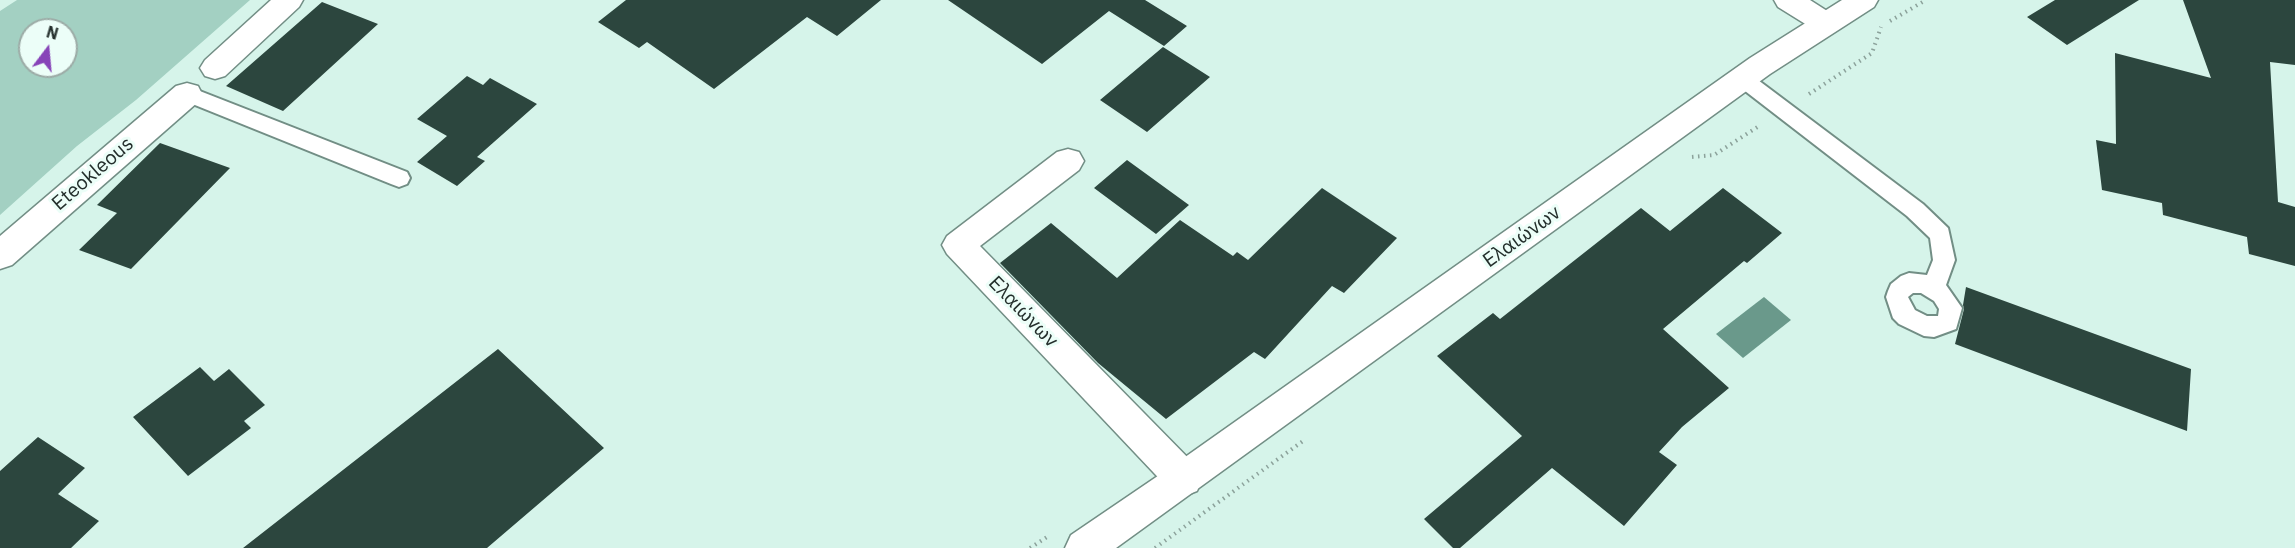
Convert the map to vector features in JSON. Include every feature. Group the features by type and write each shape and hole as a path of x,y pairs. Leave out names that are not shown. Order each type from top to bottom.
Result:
{"main road":[{"path":"214,69 289,0"},
{"path":"1788,0 1826,23"},
{"name":"Ελαιώνων","path":"1083,548 1184,479 1743,79 1864,0"},
{"name":"Eteokleous","path":"0,255 187,94"},
{"name":"Ελαιώνων","path":"1068,161 958,245 1184,479"}],"lane":[{"path":"1743,79 1915,210 1940,234 1944,260 1934,288"},
{"path":"187,94 399,178"}],"path":[{"path":"1687,158 1714,155 1872,53 1881,27 1926,0"},
{"path":"1155,548 1306,438"}],"shaded area":[{"path":"17,0 250,0 136,100 77,146 0,215 0,11"},
{"path":"1764,297 1791,320 1743,358 1716,334"}],"building":[{"path":"626,0 881,0 837,36 807,17 714,89 647,42 639,48 598,22"},
{"path":"948,0 1145,0 1187,26 1164,46 1109,11 1042,64"},
{"path":"2055,0 2139,0 2067,45 2027,17"},
{"path":"2183,0 2295,0 2295,65 2270,62 2278,202 2295,207 2295,266 2249,254 2247,237 2163,215 2162,203 2102,190 2096,140 2116,144 2115,53 2211,78"},
{"path":"322,2 378,24 283,111 226,86"},
{"path":"1163,47 1210,77 1147,132 1100,100"},
{"path":"467,76 483,85 490,78 537,104 477,157 485,161 457,186 417,162 447,136 417,119"},
{"path":"160,143 230,168 131,269 79,250 117,213 97,205"},
{"path":"1127,160 1189,205 1156,234 1094,188"},
{"path":"1322,188 1397,238 1344,293 1332,286 1265,359 1254,352 1166,419 1098,363 1000,263 1051,223 1117,278 1180,220 1233,256 1237,252 1248,260"},
{"path":"1723,188 1782,233 1747,263 1744,261 1663,329 1729,388 1682,427 1659,452 1677,465 1624,526 1552,468 1460,548 1453,548 1424,519 1522,436 1437,356 1493,313 1500,319 1641,208 1670,231"},
{"path":"1966,287 2191,369 2187,431 1955,344 1964,309"},
{"path":"498,349 604,448 487,548 243,548"},
{"path":"200,367 214,381 229,369 265,405 244,421 251,428 188,476 133,417"},
{"path":"38,437 85,468 58,494 99,521 71,548 0,548 0,471"}]}
